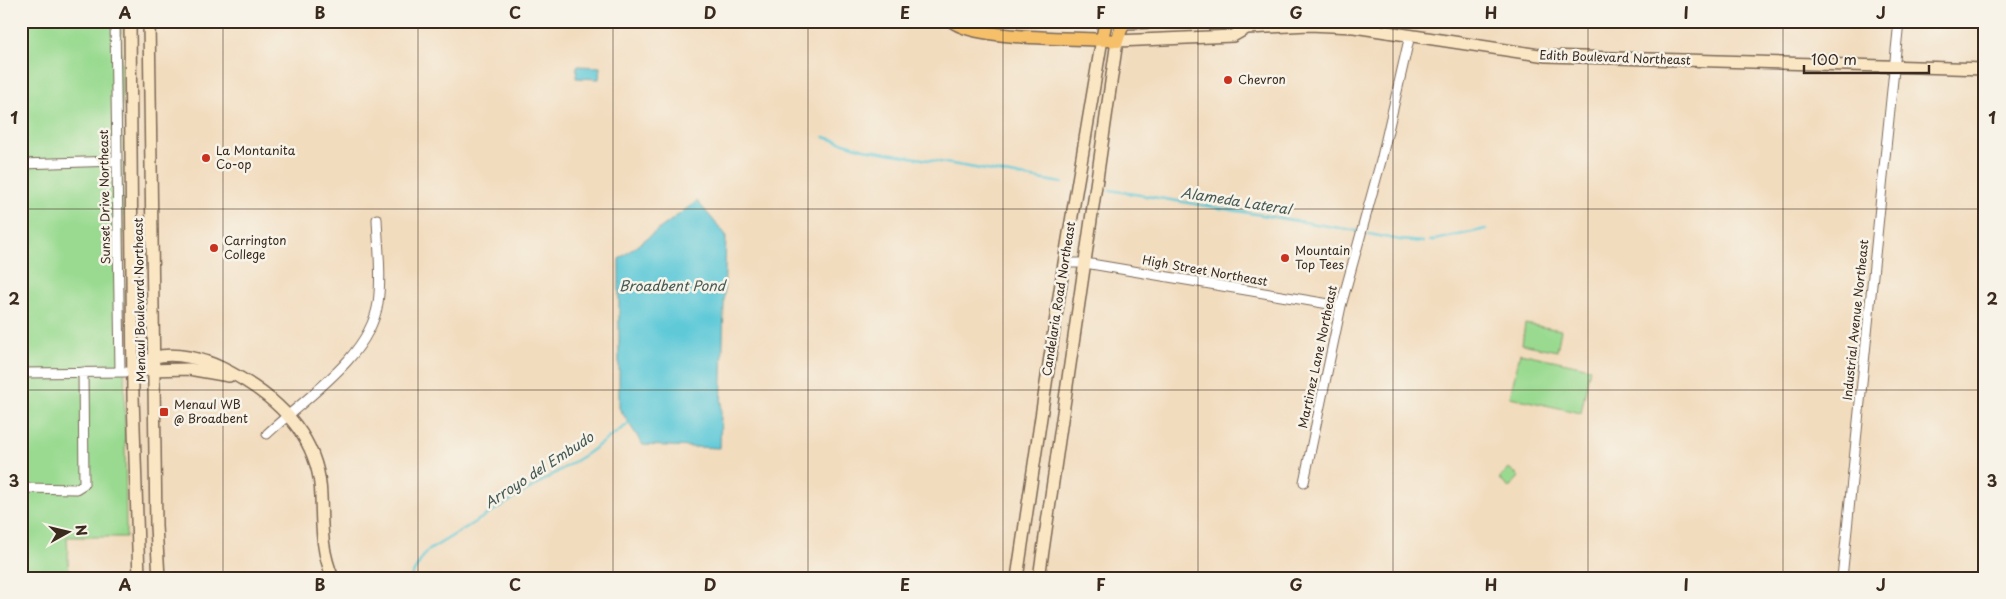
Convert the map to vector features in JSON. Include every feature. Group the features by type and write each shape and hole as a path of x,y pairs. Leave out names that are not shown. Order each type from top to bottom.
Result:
{"main road":[{"name":"Menaul Boulevard Northeast","path":"130,21 133,372 136,527 139,578"},
{"name":"Menaul Boulevard Northeast","path":"149,21 156,526 160,578"},
{"name":"Edith Boulevard Northeast","path":"952,21 958,26 992,34 1118,41 1233,36 1247,28 1309,25 1354,27 1546,56 1985,69"},
{"path":"1108,21 1184,21"},
{"name":"Candelaria Road Northeast","path":"1017,578 1064,263 1102,40 1108,21"},
{"name":"Edith Boulevard Northeast","path":"1233,21 1247,28"},
{"name":"Candelaria Road Northeast","path":"1038,578 1118,41 1123,22"},
{"path":"133,372 154,357 202,360 268,395 288,414 310,448 318,471 321,495 322,537 333,578"},
{"path":"133,372 189,369 235,377"}],"street":[{"name":"Sunset Drive Northeast","path":"116,21 120,372"},
{"name":"Industrial Avenue Northeast","path":"1842,578 1898,21"},
{"name":"Martinez Lane Northeast","path":"1304,482 1341,306 1381,162 1410,34"},
{"path":"21,164 117,161"},
{"path":"267,434 340,369 363,343 378,304 377,219"},
{"name":"High Street Northeast","path":"1064,263 1085,263 1341,306"},
{"path":"21,485 25,488 76,489 84,484 83,372"},
{"path":"21,373 133,372"}],"green space":[{"path":"21,21 121,21 126,537 67,537 69,578 21,578"},
{"path":"1525,324 1561,330 1557,351 1522,344"},
{"path":"1520,353 1590,368 1581,413 1510,397"},
{"path":"1509,468 1519,477 1509,488 1499,479"}],"water":[{"path":"577,66 600,67 599,79 576,78"},
{"name":"Broadbent Pond","path":"697,201 726,235 720,448 643,445 619,408 619,259"}],"waterway":[{"path":"824,137 864,149 1062,183"},
{"name":"Alameda Lateral","path":"1110,190 1358,231"},
{"path":"1430,241 1486,229"},
{"path":"1369,234 1423,242"},
{"name":"Arroyo del Embudo","path":"410,578 426,552 585,455 631,422"}],"place":[{"name":"Chevron","path":"1228,80"},
{"name":"La Montanita Co-op","path":"206,158"},
{"name":"Carrington College","path":"214,248"},
{"name":"Mountain Top Tees","path":"1285,258"},
{"name":"Menaul WB @ Broadbent","path":"164,412"}]}
